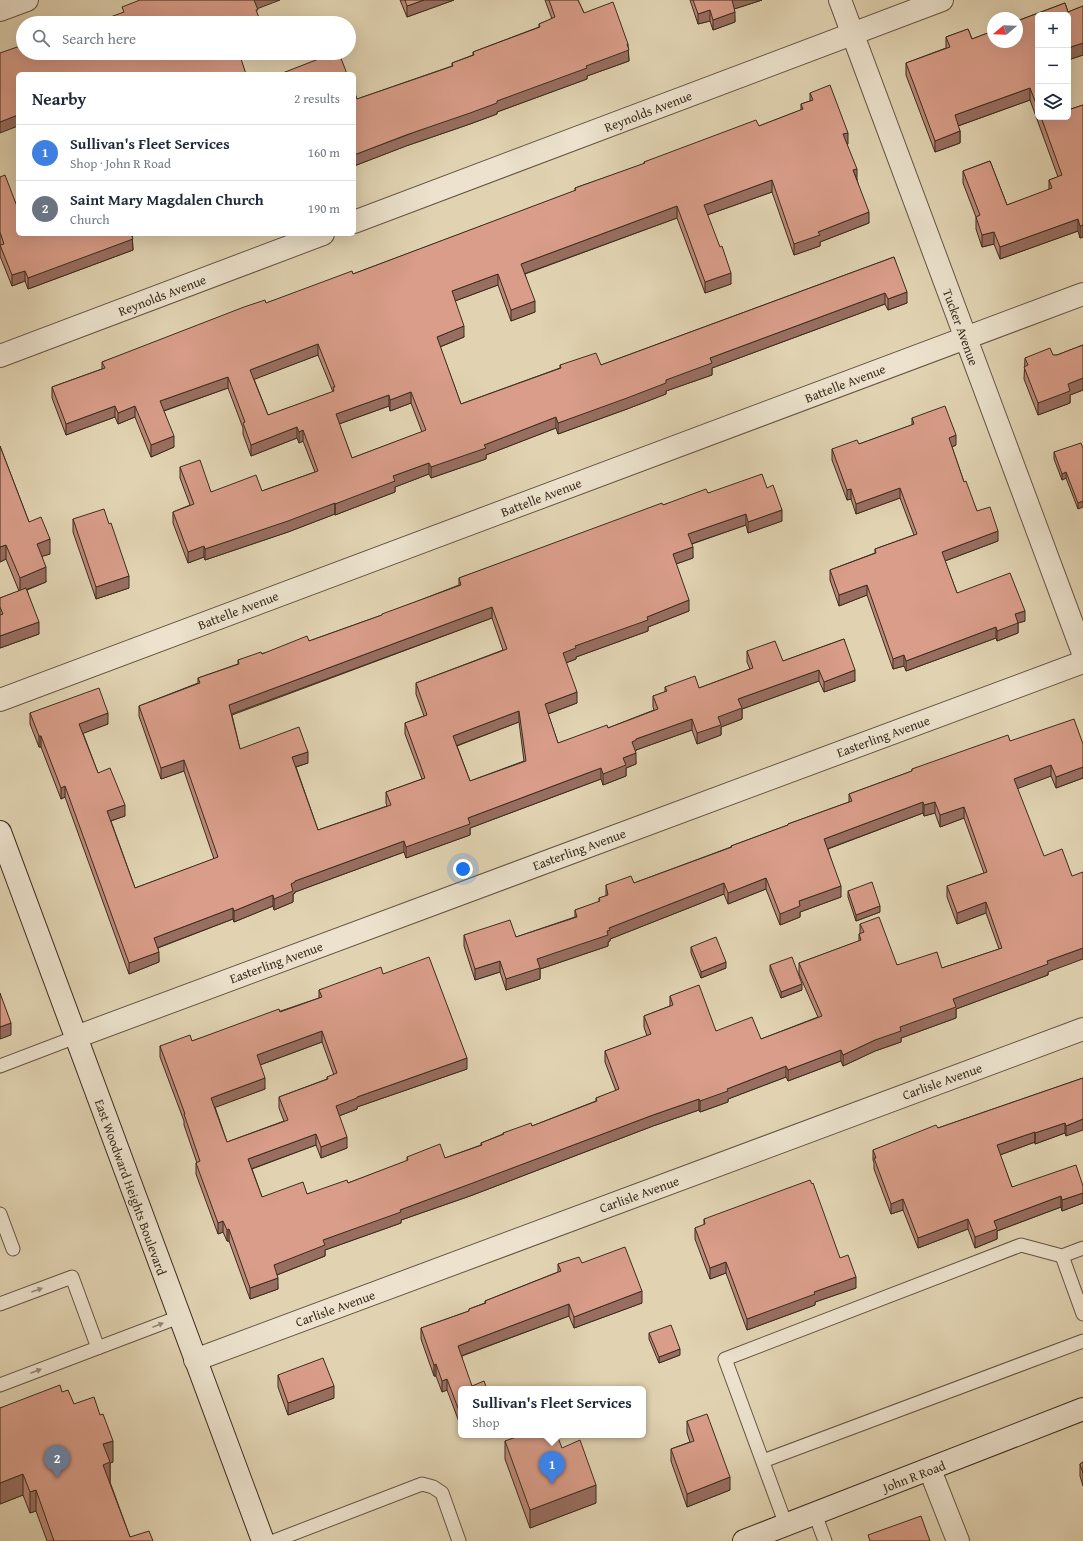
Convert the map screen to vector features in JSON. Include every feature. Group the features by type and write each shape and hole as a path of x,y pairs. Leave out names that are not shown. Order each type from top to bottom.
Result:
{"street":[{"path":"0,10 27,0"},
{"name":"Tucker Avenue","path":"840,0 1083,653"},
{"name":"Reynolds Avenue","path":"356,221 942,0"},
{"name":"Reynolds Avenue","path":"0,356 318,236"},
{"name":"Battelle Avenue","path":"0,700 1083,294"},
{"name":"Easterling Avenue","path":"76,1037 1083,662"},
{"name":"East Woodward Heights Boulevard","path":"0,832 263,1541"},
{"name":"Carlisle Avenue","path":"195,1360 1083,1029"},
{"name":"John R Road","path":"744,1541 930,1470 1083,1409"},
{"path":"930,1470 958,1541"}],"lane":[{"path":"0,1066 76,1037"},
{"path":"0,1214 13,1249"},
{"path":"786,1525 725,1359 1021,1245 1062,1256 1083,1248"},
{"path":"1062,1256 1083,1314"},
{"path":"0,1304 72,1277 98,1348"},
{"path":"0,1385 179,1318"},
{"path":"763,1461 1083,1341"},
{"path":"274,1541 422,1484 432,1487 442,1493 459,1541"},
{"path":"815,1514 825,1541"}],"building":[{"path":"140,0 254,0 258,10 256,10 258,16 113,16 124,12 122,7"},
{"path":"405,0 424,0 407,6"},
{"path":"549,0 578,0 584,13 613,2 629,50 586,66 587,68 497,101 497,103 356,154 356,96 357,99 453,66 452,63 474,55 473,52 540,27 539,24 555,17"},
{"path":"693,0 732,0 735,12 713,20 710,10 698,14"},
{"path":"1065,3 1068,12 1041,12"},
{"path":"1083,6 1083,43 1071,47 1071,12 1068,12"},
{"path":"1035,14 1035,101 1030,88 955,115 960,131 935,141 906,63 950,47 946,37 968,29 972,39 987,33 987,48 1023,48 1023,19"},
{"path":"16,47 16,60 241,60 245,72 16,72 16,116 0,122 0,53"},
{"path":"316,60 342,60 346,72 285,72"},
{"path":"830,85 848,133 843,134 857,169 853,170 869,212 818,232 820,235 794,244 772,180 704,205 720,247 722,246 731,273 705,282 677,206 521,264 535,301 511,310 498,274 452,291 464,326 437,337 461,404 561,368 560,365 596,353 601,365 894,257 907,292 888,299 885,293 710,358 712,363 666,380 666,383 627,398 558,423 556,417 484,445 486,448 431,467 429,463 393,476 395,481 335,504 205,549 204,546 188,552 173,512 194,504 180,467 200,460 211,492 256,475 262,491 318,471 303,430 299,432 297,427 251,445 243,423 245,422 228,377 160,401 174,436 151,445 135,406 118,413 115,406 66,424 52,387 105,368 102,362 244,307 265,300 266,303 352,271 353,274 756,120 759,126 803,109 801,104 813,100 810,93","holes":["318,344 335,387 333,387 334,391 268,415 250,370","411,392 426,430 352,458 336,414 389,395 390,400"]},
{"path":"1083,105 1083,225 1080,226 1078,219 1000,247 994,232 982,235 976,217 980,215 963,171 990,161 1007,205 1052,188 1049,180 1062,175 1042,120 1071,120 1071,109"},
{"path":"5,175 16,204 16,236 132,236 133,239 28,278 25,271 12,275 0,245 4,244 0,232 0,177"},
{"path":"1083,345 1083,378 1068,384 1070,391 1038,403 1024,367 1028,365 1025,358 1050,348 1053,355 1057,355"},
{"path":"945,406 956,435 949,438 964,482 966,481 977,511 990,507 998,531 942,552 957,593 1010,573 1025,611 1015,614 1018,623 997,631 996,627 906,661 904,655 893,659 867,585 839,595 830,570 876,553 875,549 917,534 900,488 856,504 851,489 847,490 832,449 857,440 859,444 914,424 912,418"},
{"path":"1081,443 1083,448 1083,501 1078,503 1066,472 1062,474 1054,452"},
{"path":"0,446 29,522 41,517 50,539 37,544 46,567 20,578 6,545 0,547"},
{"path":"762,474 767,488 773,485 782,510 748,522 746,514 688,534 693,547 673,554 689,600 647,617 648,620 575,646 576,648 563,653 577,692 545,704 558,743 607,725 608,728 658,709 653,696 667,691 665,687 695,676 699,688 753,668 747,651 775,641 783,661 844,639 855,670 824,682 819,670 738,699 742,708 718,717 721,725 697,733 692,719 636,739 632,742 636,753 623,758 626,765 603,774 601,768 468,818 470,824 406,847 404,841 295,881 291,884 293,891 274,899 273,895 234,911 233,908 154,938 159,952 129,963 65,786 61,788 41,736 39,736 30,713 99,688 108,713 79,724 98,773 110,768 125,805 107,811 135,888 218,857 184,760 161,768 139,706 200,683 198,678 239,664 238,660 261,652 262,654 307,636 309,641 382,615 461,585 459,578 662,503 663,505 706,489 708,493","holes":["492,607 507,649 416,683 427,715 405,723 425,778 386,792 391,805 318,830 292,757 308,752 299,727 240,749 229,705","519,711 526,761 470,781 453,736"]},
{"path":"104,509 109,524 111,523 129,576 96,587 73,519"},
{"path":"26,588 39,622 0,636 0,615 3,614 0,607 0,598"},
{"path":"1074,719 1083,744 1083,767 1056,777 1051,765 1014,779 1044,856 1062,849 1072,876 1083,872 1083,948 1047,961 1048,964 953,999 956,1007 900,1027 901,1031 875,1040 843,1055 841,1050 788,1070 786,1066 727,1089 728,1091 700,1101 699,1099 653,1115 400,1210 401,1212 323,1240 325,1245 274,1265 278,1278 250,1288 229,1229 227,1230 223,1221 218,1223 196,1163 200,1161 185,1114 160,1046 190,1035 192,1041 279,1009 280,1012 322,997 319,990 381,967 383,974 429,957 467,1058 357,1097 336,1106 347,1137 321,1147 316,1134 248,1159 262,1197 303,1182 307,1194 347,1180 348,1183 408,1160 407,1157 440,1144 445,1158 482,1145 481,1143 504,1134 503,1133 531,1123 532,1126 597,1101 596,1098 619,1089 605,1051 651,1034 644,1016 673,1005 670,996 699,985 716,1031 752,1017 761,1039 822,1016 799,963 861,940 859,934 864,932 860,924 879,917 897,965 937,952 942,968 1002,948 986,902 957,913 947,886 987,872 964,807 940,815 935,802 924,805 923,802 824,839 841,886 799,901 800,906 780,914 766,878 728,893 724,883 609,928 610,930 607,931 608,935 537,959 540,968 506,979 500,961 475,969 464,935 510,920 516,937 577,917 575,910 600,901 599,898 608,895 606,885 631,876 634,883 852,801 849,794 912,771 912,769 1008,735 1010,741","holes":["322,1031 337,1073 327,1077 328,1079 279,1097 288,1120 227,1142 211,1098 265,1078 257,1055"]},
{"path":"872,882 880,906 856,915 848,891"},
{"path":"716,937 726,962 701,972 691,947"},
{"path":"792,957 802,984 781,992 770,965"},
{"path":"0,993 11,1023 0,1027"},
{"path":"1083,1078 1083,1119 1066,1126 1065,1123 997,1145 1012,1187 1076,1165 1083,1186 1083,1193 1062,1200 1061,1196 994,1221 997,1229 975,1237 968,1219 918,1238 903,1199 891,1204 874,1158 876,1158 873,1150 936,1125 938,1128"},
{"path":"810,1180 812,1184 813,1183 840,1258 848,1255 856,1277 747,1319 726,1262 710,1268 695,1228 705,1224 704,1219"},
{"path":"625,1247 642,1291 574,1317 569,1304 458,1346 472,1386 458,1386 458,1408 447,1379 442,1381 436,1364 434,1365 421,1328 469,1311 469,1309 486,1303 485,1301 561,1271 558,1264 579,1257 582,1263"},
{"path":"671,1325 680,1349 659,1357 649,1333"},
{"path":"323,1358 334,1386 288,1403 278,1375"},
{"path":"484,1381 486,1386 472,1386"},
{"path":"60,1385 62,1392 68,1390 74,1404 94,1397 100,1415 103,1414 113,1441 103,1444 110,1462 103,1465 130,1537 149,1531 153,1541 54,1541 36,1490 30,1492 23,1474 0,1483 0,1408"},
{"path":"707,1414 730,1477 687,1494 671,1449 694,1441 687,1421"},
{"path":"514,1438 558,1438 562,1448 580,1440 596,1485 530,1510 505,1441"},
{"path":"1083,1462 1083,1473 1080,1464"},
{"path":"921,1516 930,1541 870,1541 868,1535"}],"place":[{"name":"Saint Mary Magdalen Church","path":"57,1478"},
{"name":"Sullivan's Fleet Services","path":"552,1484"}]}
